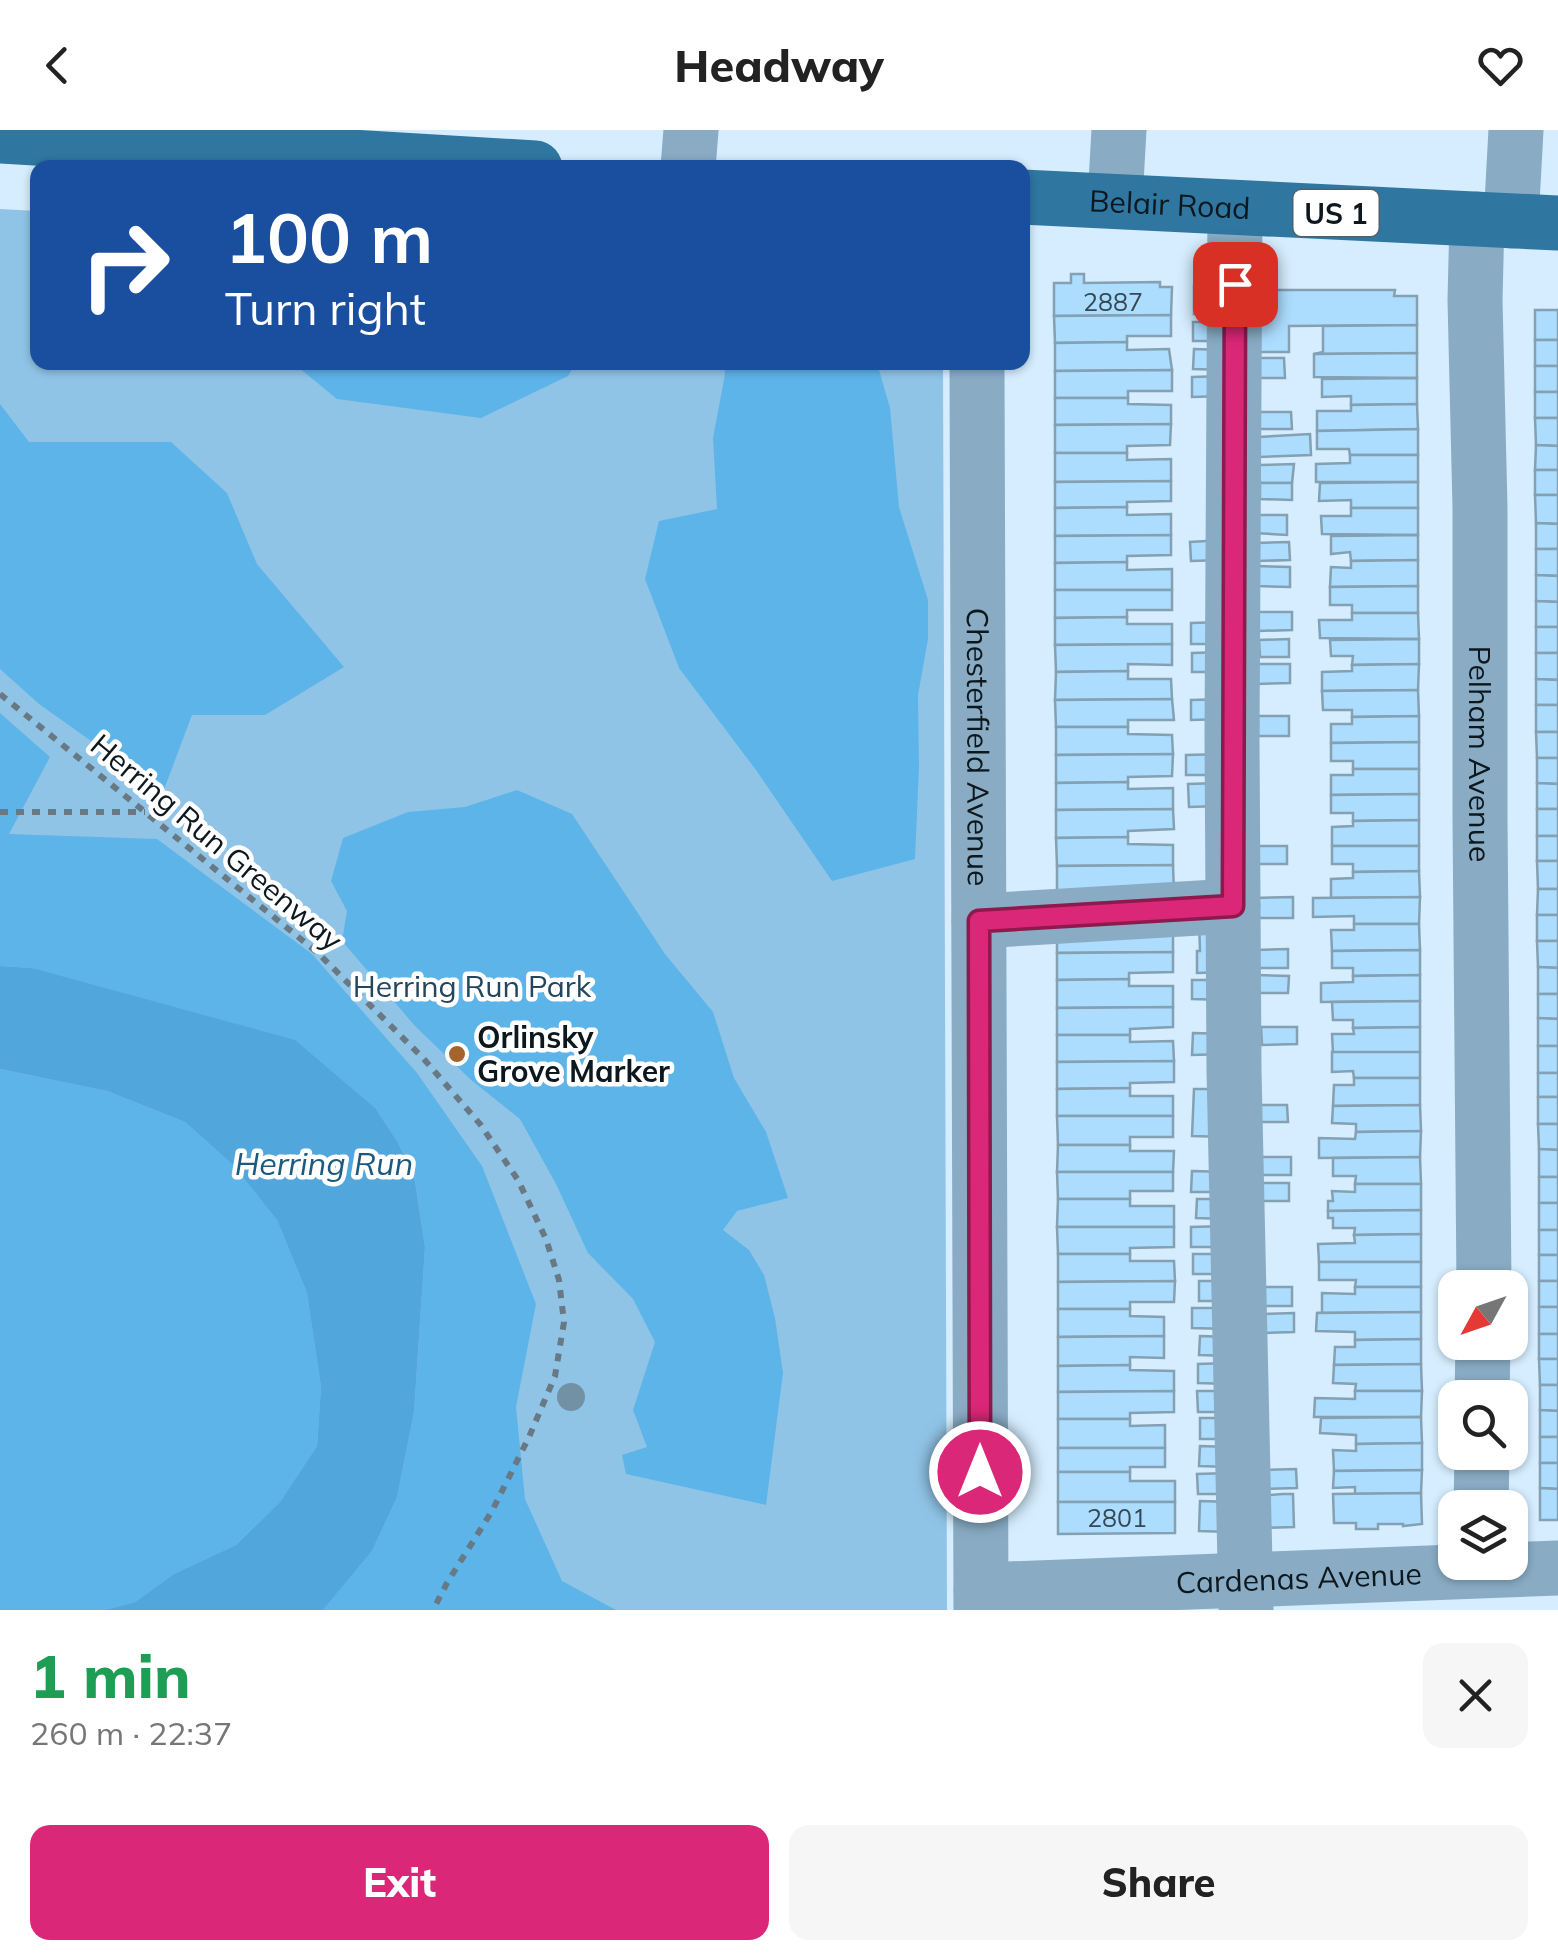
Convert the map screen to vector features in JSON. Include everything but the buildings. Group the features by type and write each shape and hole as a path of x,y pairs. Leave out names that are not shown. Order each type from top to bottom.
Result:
{"main road":[{"path":"0,136 230,140 448,160"},
{"name":"Belair Road","path":"1030,197 1515,221"}],"street":[{"path":"689,160 691,130"},
{"path":"1114,200 1119,130"},
{"name":"Pelham Avenue","path":"1484,1270 1480,508 1475,300 1515,221 1516,130"},
{"path":"1235,208 1234,1070 1246,1595"},
{"name":"Chesterfield Avenue","path":"977,370 980,1600"},
{"path":"979,921 1233,906"},
{"name":"Cardenas Avenue","path":"980,1600 1246,1595 1480,1582 1558,1568"}],"path":[{"name":"Herring Run Greenway","path":"0,694 318,953 423,1058 480,1124 518,1180 546,1238 560,1280 564,1322 555,1376 492,1511 433,1610"},
{"path":"0,812 146,812"}],"green space":[{"name":"Herring Run Park","path":"0,209 30,211 30,370 943,370 947,1610 0,1610"},
{"path":"302,370 572,370 568,376 481,418 337,399"},
{"path":"725,370 879,370 890,408 899,507 928,600 928,639 918,695 915,859 832,881 756,770 679,668 645,579 659,521 717,509 713,438"},
{"path":"0,404 29,442 171,442 227,493 257,564 344,667 265,715 192,715 163,792 39,704 0,669"},
{"path":"0,713 50,757 9,834 157,839 312,954 417,1073 482,1166 536,1304 516,1407 525,1499 562,1581 616,1610 323,1610 372,1551 397,1497 414,1412 425,1247 414,1174 376,1109 33,968 0,966"},
{"path":"517,790 572,814 665,954 713,1012 734,1078 766,1132 788,1198 737,1211 723,1230 749,1250 764,1275 775,1318 783,1373 766,1505 626,1474 622,1455 647,1447 633,1410 655,1342 633,1299 588,1253 520,1119 471,1080 415,1026 342,941 347,911 331,881 343,838 408,812 465,807"},
{"path":"0,1069 107,1091 185,1122 233,1165 277,1220 307,1293 321,1387 317,1446 280,1502 236,1545 174,1574 135,1602 105,1610 0,1610"}],"water":[{"name":"Herring Run","path":"0,966 32,968 295,1040 376,1109 397,1141 414,1175 425,1247 414,1412 397,1497 372,1551 323,1610 105,1610 135,1602 174,1574 236,1545 280,1502 317,1446 321,1387 307,1293 277,1220 233,1165 185,1122 107,1091 0,1069"}],"place":[{"name":"Orlinsky Grove Marker","path":"457,1054"}],"route":[{"path":"980,1472 979,921 1233,906 1235,284"}]}
